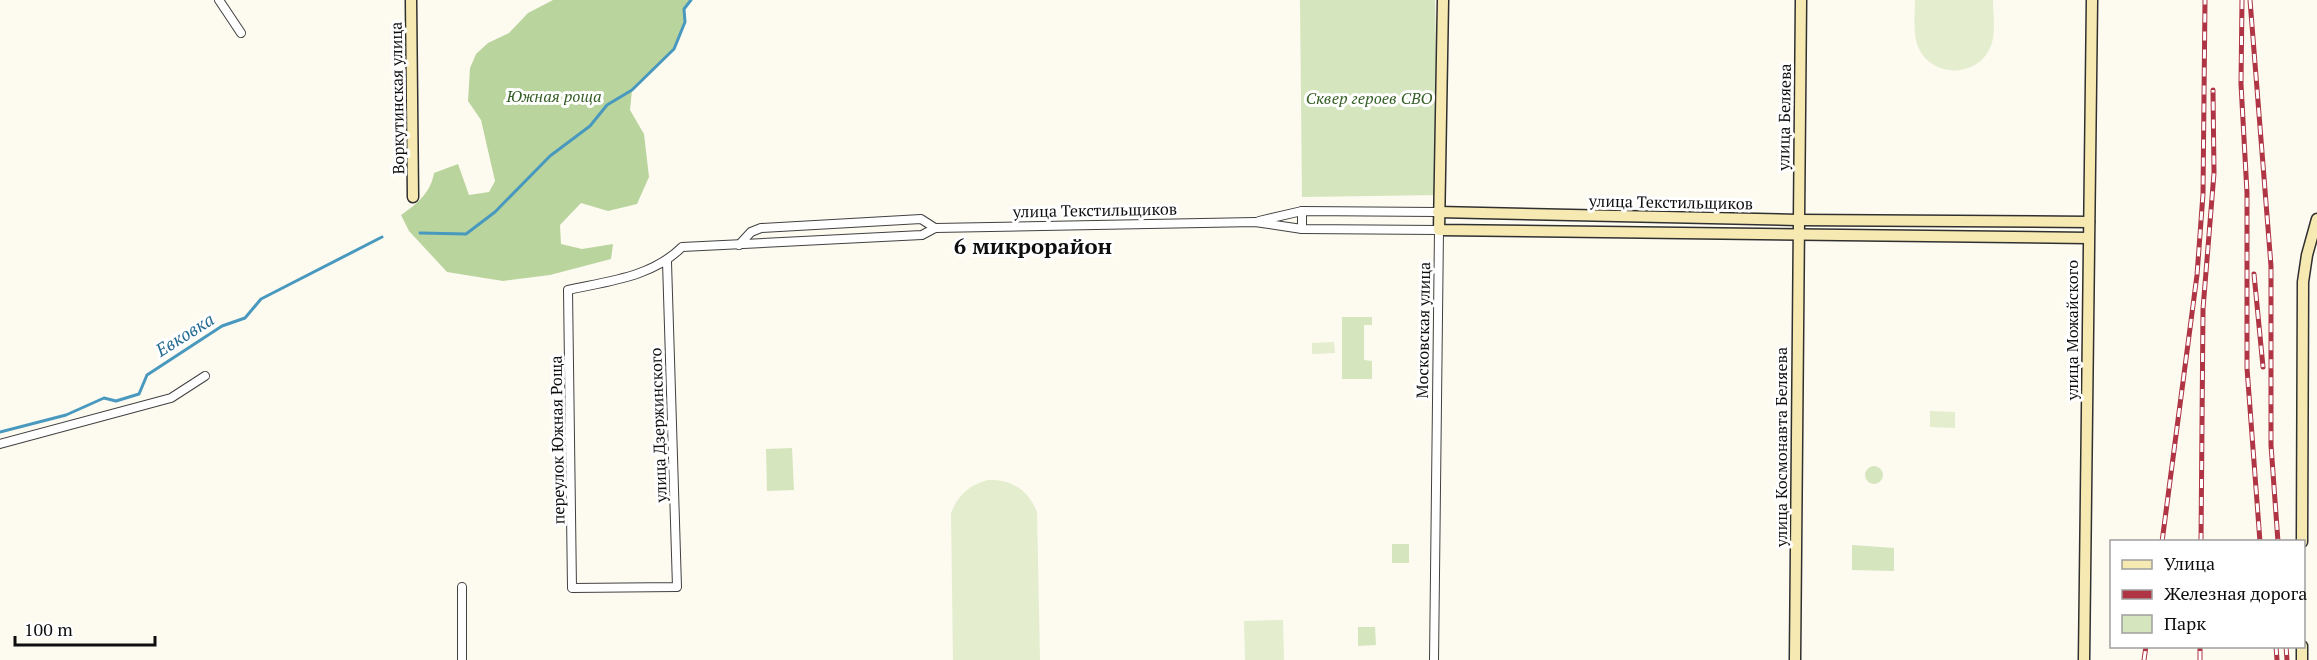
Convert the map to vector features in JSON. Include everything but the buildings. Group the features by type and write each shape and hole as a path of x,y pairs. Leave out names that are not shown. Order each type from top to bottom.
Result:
{"street":[{"path":"219,0 241,33"},
{"name":"Воркутинская улица","path":"411,0 412,196"},
{"name":"Московская улица","path":"1434,660 1438,212 1443,0"},
{"name":"улица Беляева","path":"1798,235 1801,0"},
{"name":"улица Можайского","path":"2084,660 2092,0"},
{"path":"1302,211 1302,229"},
{"name":"улица Текстильщиков","path":"1255,222 1302,211 1798,220 2089,222"},
{"name":"улица Текстильщиков","path":"739,245 751,232 761,228 921,219 935,228"},
{"path":"2302,540 2303,282 2307,255 2317,219"},
{"name":"улица Текстильщиков","path":"667,262 682,247 922,235 935,228 1255,222 1302,229 2088,238"},
{"name":"улица Космонавта Беляева","path":"1795,660 1798,235"},
{"name":"переулок Южная Роща","path":"667,262 645,272 568,290 572,588 677,587"},
{"name":"улица Дзержинского","path":"667,262 677,587"},
{"path":"0,444 171,398 205,376"},
{"path":"462,587 462,660"}],"green space":[{"name":"Южная роща","path":"553,0 691,0 684,9 685,22 674,49 632,90 630,110 644,134 649,177 637,204 608,211 581,203 560,225 561,244 582,249 613,244 611,259 550,275 503,281 447,272 409,231 401,215 422,197 430,186 434,173 458,164 469,195 489,192 495,181 481,120 468,101 470,68 476,54 488,43 509,33 528,13"},
{"name":"Сквер героев СВО","path":"1300,0 1435,0 1439,195 1302,197"},
{"path":"1915,0 1993,0 1993,39 1983,59 1965,69 1955,70 1935,66 1927,60 1917,45 1914,26"},
{"path":"1342,317 1372,317 1372,325 1364,325 1364,360 1372,361 1372,379 1342,379"},
{"path":"1334,342 1335,353 1312,354 1312,343"},
{"path":"1930,411 1955,412 1955,428 1930,427"},
{"path":"792,448 794,490 767,491 766,449"},
{"path":"1874,466 1880,469 1883,475 1880,481 1874,484 1868,481 1865,475 1868,469"},
{"path":"988,480 1005,481 1018,487 1029,498 1037,512 1040,660 953,660 951,513 965,492"},
{"path":"1392,544 1409,544 1409,563 1392,563"},
{"path":"1852,545 1894,548 1894,571 1852,570"},
{"path":"1283,620 1284,660 1245,660 1244,621"},
{"path":"1358,627 1375,627 1376,645 1358,646"}],"waterway":[{"name":"Евковка","path":"420,233 466,234 495,212 550,156 590,126 607,105 632,90 674,49 685,22 684,9 691,0"},
{"name":"Евковка","path":"0,432 66,415 104,398 116,401 139,394 147,375 222,326 245,318 261,299 382,237"}],"railway":[{"path":"2162,540 2197,275 2203,194 2205,0"},
{"path":"2242,0 2241,84 2247,193 2247,368 2260,540"},
{"path":"2250,0 2271,266 2271,445 2278,540"},
{"path":"2201,540 2203,309 2214,173 2213,90"},
{"path":"2254,274 2263,367"},
{"path":"2144,660 2146,648"},
{"path":"2200,648 2200,660"},
{"path":"2276,648 2277,660"},
{"path":"2286,648 2287,660"}],"district":[{"name":"6 микрорайон","path":"1033,246"}]}
